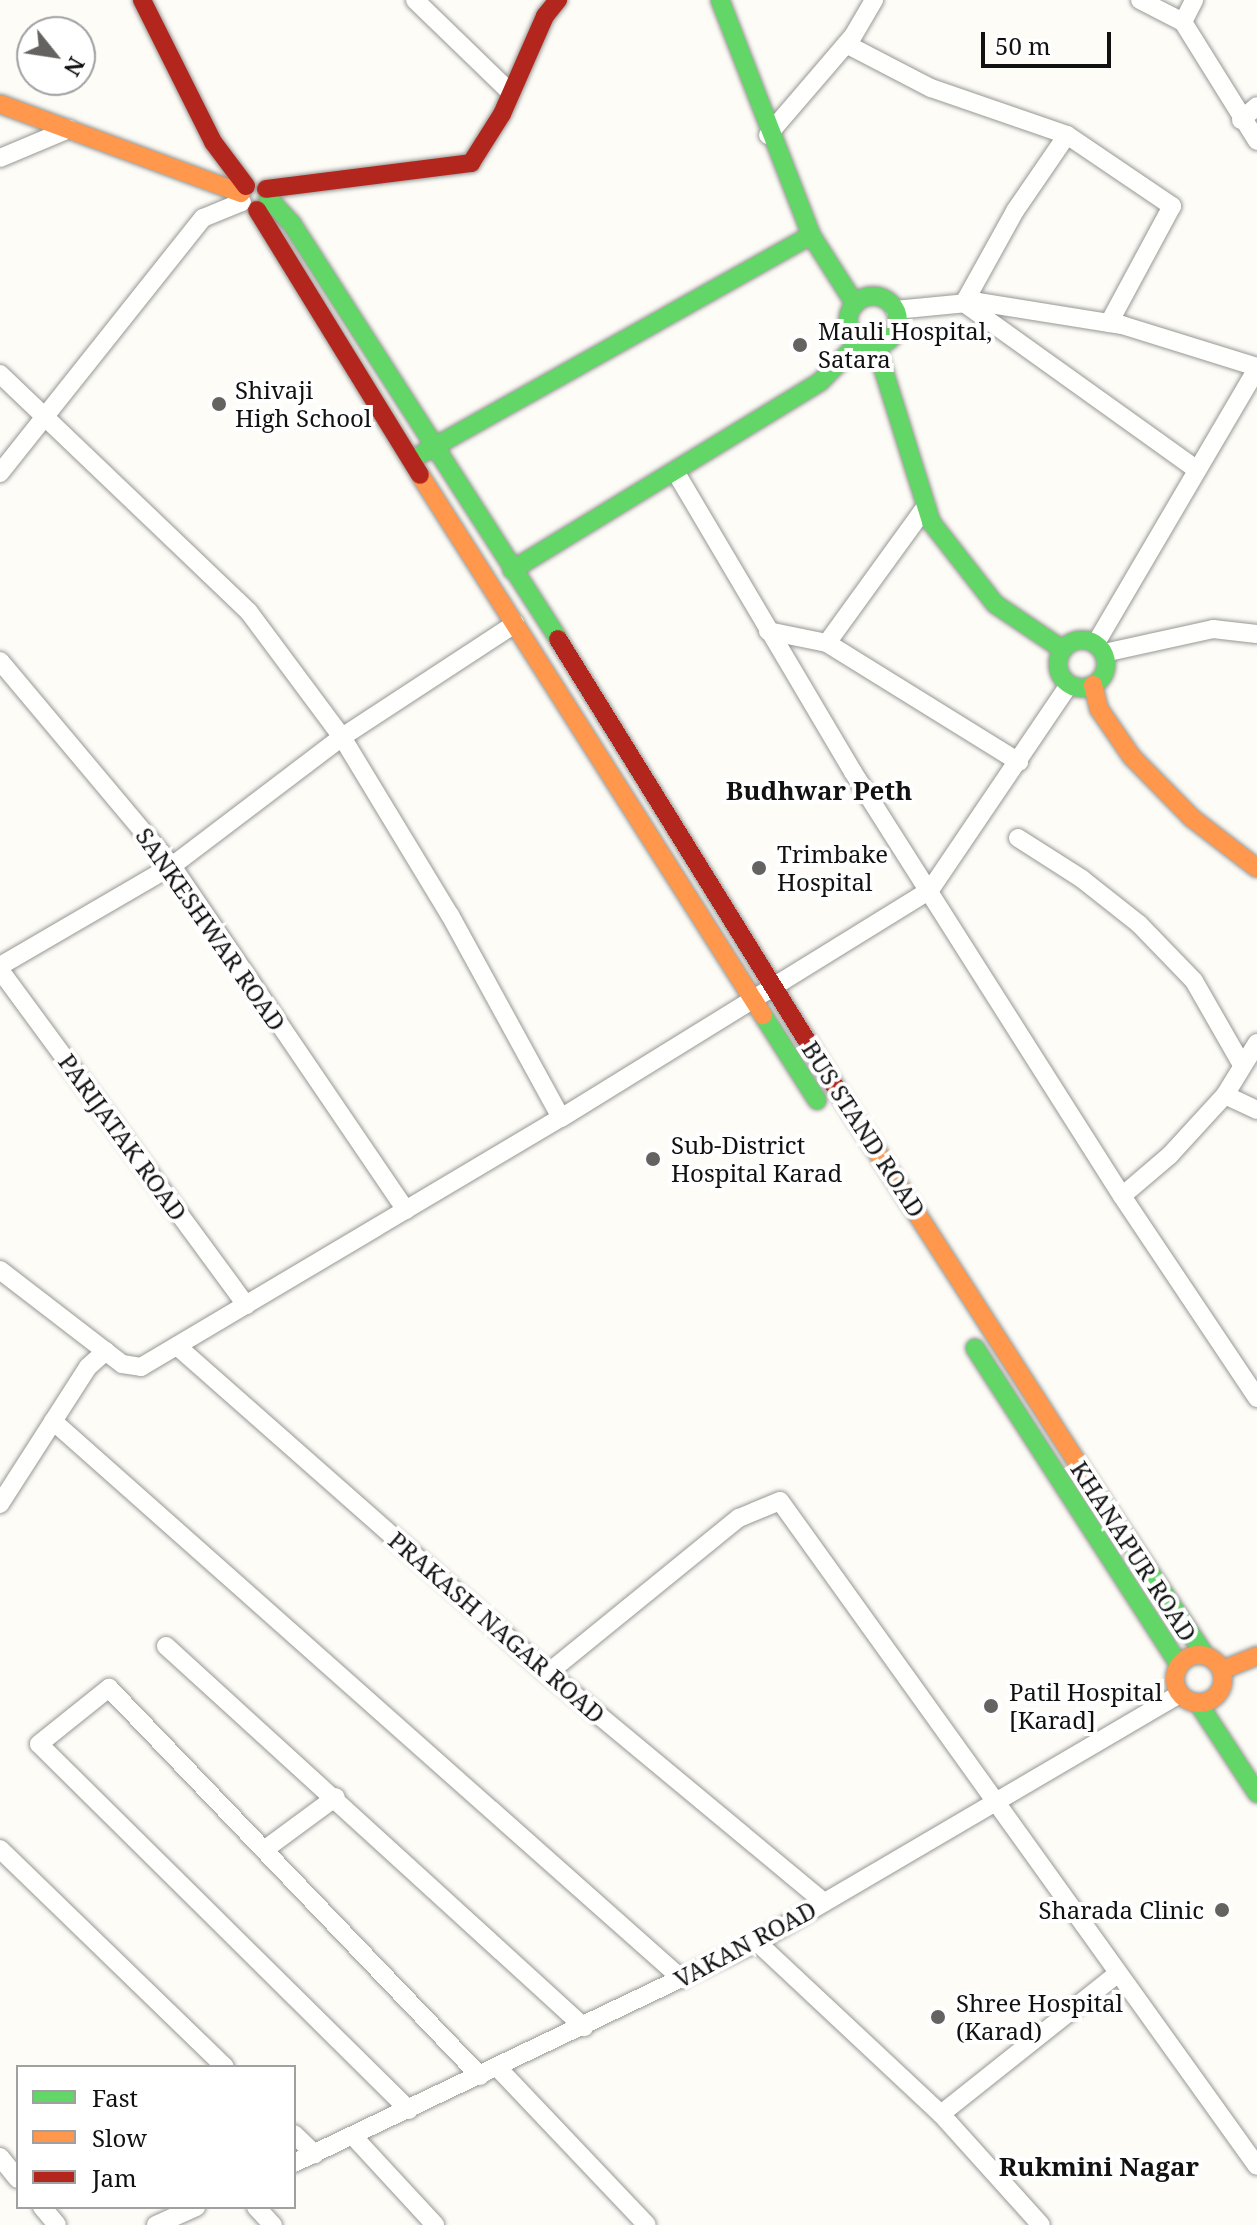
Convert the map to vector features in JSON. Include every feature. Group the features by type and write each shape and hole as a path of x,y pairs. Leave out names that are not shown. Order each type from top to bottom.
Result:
{"main road":[{"path":"142,0 213,142 254,194 292,224 436,446 952,1275 1205,1655 1222,1670"},
{"path":"0,104 254,194 471,163 558,0"},
{"path":"720,0 768,135 811,235 855,304"},
{"path":"175,22 201,71"},
{"path":"234,136 254,194"},
{"name":"BUS STAND ROAD","path":"254,194 411,460 828,1117"},
{"path":"411,460 811,235"},
{"path":"512,570 820,382 868,344 894,334 895,310 875,296 855,304 847,322 868,344 931,522 995,604 1062,649"},
{"path":"1084,639 1100,648 1103,677 1093,685 1069,685 1058,670 1062,649 1084,639"},
{"path":"1093,685 1099,709 1132,757 1192,818 1257,868"},
{"name":"KHANAPUR ROAD","path":"964,1330 1179,1665"},
{"path":"1205,1655 1179,1665 1174,1679 1180,1694 1198,1703 1257,1793"},
{"path":"1222,1670 1257,1656"},
{"path":"1222,1670 1217,1695 1257,1757"},
{"path":"1198,1703 1217,1695"}],"street":[{"path":"415,0 510,92"},
{"path":"768,135 846,44 874,0"},
{"path":"1140,0 1183,22 1241,120 1257,141"},
{"path":"1183,22 1194,0"},
{"path":"846,44 931,88 1067,135 1172,206 1109,323"},
{"path":"1241,120 1257,106"},
{"path":"0,158 69,129"},
{"path":"964,303 1015,211 1067,135"},
{"path":"0,473 203,218 254,194"},
{"path":"964,303 1196,469"},
{"path":"895,310 964,303 1109,323 1257,368 1196,469 1100,648"},
{"path":"0,374 48,416 249,612 342,737 450,915 561,1118"},
{"path":"675,471 768,631 1122,1196 1257,1398"},
{"path":"827,643 926,506"},
{"path":"0,968 172,866 342,737 515,624"},
{"path":"1100,648 1213,629 1257,634"},
{"path":"768,631 827,643 1019,762"},
{"name":"SANKESHWAR ROAD","path":"0,661 172,866 406,1210"},
{"path":"0,1270 122,1364 141,1367 561,1118 930,890 1069,685"},
{"path":"1018,838 1082,879 1139,924 1194,981 1241,1063"},
{"name":"PARIJATAK ROAD","path":"0,968 246,1305"},
{"path":"1122,1196 1170,1155 1225,1095 1241,1063 1257,1043"},
{"path":"1225,1095 1257,1110"},
{"name":"PRAKASH NAGAR ROAD","path":"177,1346 548,1673 824,1902"},
{"path":"0,1504 88,1367 106,1351"},
{"path":"53,1421 682,1979"},
{"path":"548,1673 739,1518 780,1501 1116,1975 1257,2166"},
{"path":"166,1646 336,1797 584,2027"},
{"path":"409,2110 39,1744 109,1688 480,2076"},
{"name":"VAKAN ROAD","path":"296,2162 757,1942 1180,1694"},
{"path":"264,1850 336,1797"},
{"path":"0,1849 223,2065"},
{"path":"757,1942 941,2114 1041,2225"},
{"path":"941,2114 1116,1975"},
{"path":"498,2068 647,2225"},
{"path":"296,2136 315,2154"},
{"path":"353,2136 435,2225"},
{"path":"0,2157 16,2177"},
{"path":"44,2209 57,2225"},
{"path":"156,2225 192,2209"},
{"path":"258,2209 273,2225"}],"traffic: fast":[{"path":"720,0 811,235 855,304"},
{"path":"268,198 292,224 558,639"},
{"path":"423,453 811,235"},
{"path":"873,296 891,303 898,321 891,339 873,346 855,339 848,321 855,303 873,296"},
{"path":"512,570 820,382 859,342"},
{"path":"876,346 931,522 995,604 1062,649"},
{"path":"1082,640 1091,641 1099,647 1105,655 1106,664 1105,673 1099,681 1091,687 1082,688 1073,687 1065,681 1059,673 1058,664 1059,655 1065,647 1073,641 1082,640"},
{"path":"763,1015 817,1100"},
{"path":"975,1348 1179,1665"},
{"path":"1089,1481 1205,1655"},
{"path":"1198,1703 1257,1793"}],"traffic: slow":[{"path":"0,104 241,193"},
{"path":"420,475 763,1015"},
{"path":"1093,685 1099,709 1132,757 1192,818 1257,868"},
{"path":"841,1096 1089,1481"},
{"path":"1199,1655 1216,1662 1223,1679 1216,1696 1199,1703 1182,1696 1175,1679 1182,1662 1199,1655"},
{"path":"1222,1670 1257,1656"}],"traffic: jam":[{"path":"142,0 213,142 246,186"},
{"path":"266,189 471,163 502,114 545,16 558,0"},
{"path":"257,210 420,475"},
{"path":"558,639 841,1096"}],"place":[{"name":"Mauli Hospital, Satara","path":"800,345"},
{"name":"Shivaji High School","path":"219,404"},
{"name":"Trimbake Hospital","path":"759,868"},
{"name":"Sub-District Hospital Karad","path":"653,1159"},
{"name":"Patil Hospital [Karad]","path":"991,1706"},
{"name":"Sharada Clinic","path":"1222,1910"},
{"name":"Shree Hospital (Karad)","path":"938,2017"}],"district":[{"name":"Budhwar Peth","path":"819,791"},
{"name":"Rukmini Nagar","path":"1099,2167"}]}
